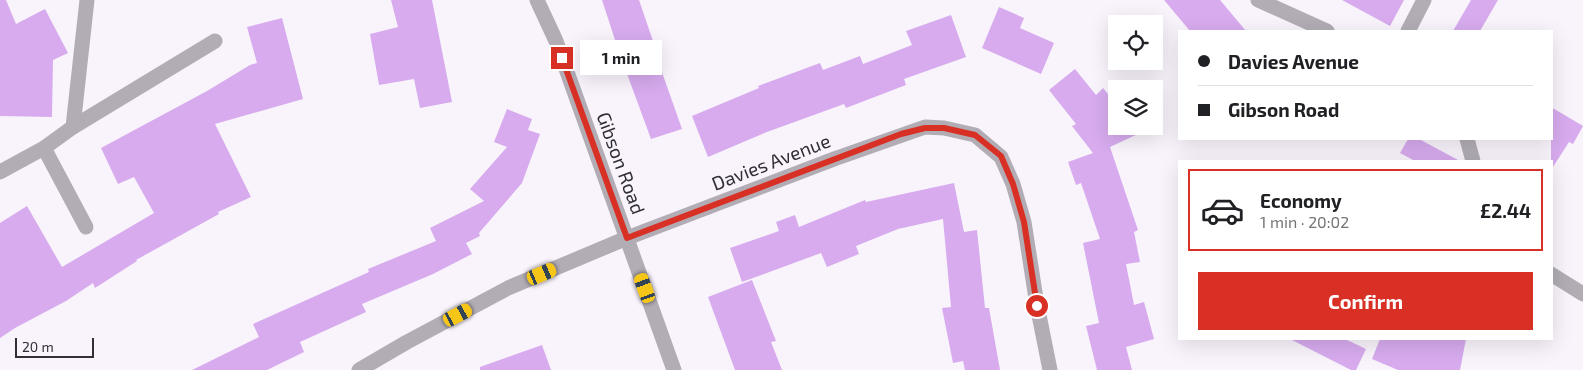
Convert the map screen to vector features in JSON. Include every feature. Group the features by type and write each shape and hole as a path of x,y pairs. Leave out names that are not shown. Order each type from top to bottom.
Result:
{"street":[{"path":"73,127 87,0"},
{"name":"Gibson Road","path":"537,0 556,41 674,370"},
{"path":"1258,0 1325,30"},
{"path":"1409,30 1424,0"},
{"path":"0,172 44,148 73,127 215,41"},
{"name":"Davies Avenue","path":"359,370 508,288 627,238 834,159 925,128 944,128 975,135 1001,156 1013,184 1024,222 1037,306 1050,370"},
{"path":"1467,140 1472,160"},
{"path":"44,148 86,227"},
{"path":"1553,275 1583,294"}],"building":[{"path":"0,0 6,0 16,24 45,9 68,53 53,60 52,117 0,116"},
{"path":"391,0 432,0 452,102 420,108 414,79 379,85 370,34 398,27"},
{"path":"602,0 639,0 653,41 651,41 682,129 651,139"},
{"path":"1164,0 1220,0 1245,30 1189,30"},
{"path":"1342,0 1404,0 1390,26"},
{"path":"1471,0 1498,0 1481,30 1454,30"},
{"path":"999,7 1024,18 1020,28 1054,43 1041,74 982,48"},
{"path":"951,15 966,57 904,79 906,85 846,108 844,104 767,132 708,157 692,116 759,88 758,86 820,63 823,70 860,56 863,64 912,45 906,31"},
{"path":"282,18 303,99 215,124 251,197 218,212 219,214 136,260 95,288 93,283 66,301 0,338 0,223 27,206 62,267 154,213 134,177 118,184 101,148 207,91 250,65 257,63 247,27"},
{"path":"1075,69 1096,95 1103,88 1108,94 1108,135 1136,135 1110,147 1138,230 1134,232 1140,262 1126,264 1134,305 1144,302 1154,339 1126,347 1132,370 1097,370 1086,326 1099,323 1083,243 1100,239 1081,183 1076,185 1068,162 1093,153 1072,126 1076,124 1049,90"},
{"path":"1553,108 1583,126 1573,144 1569,142 1553,167 1553,160 1551,160"},
{"path":"507,109 532,119 528,130 540,134 522,183 479,233 480,236 466,243 472,254 433,274 362,304 366,312 300,342 304,352 267,370 192,370 259,337 253,324 369,272 368,269 436,241 430,228 484,201 470,189 507,147 494,142"},
{"path":"1407,140 1421,140 1458,160 1413,160 1400,153"},
{"path":"954,183 964,232 977,230 985,308 989,308 1000,370 965,370 963,361 953,363 942,308 951,307 943,219 898,229 856,246 859,254 827,267 821,253 742,282 730,248 779,231 776,222 795,215 799,227 865,200 866,202"},
{"path":"752,280 776,341 771,342 782,370 735,370 708,297"},
{"path":"1292,340 1347,340 1366,349 1356,370 1351,370"},
{"path":"1380,340 1466,340 1460,370 1398,370 1372,359"},
{"path":"542,345 551,370 480,370 480,367"}],"route":[{"path":"562,58 627,238 901,134 925,128 944,128 975,135 1001,156 1013,184 1024,222 1037,306"}]}
